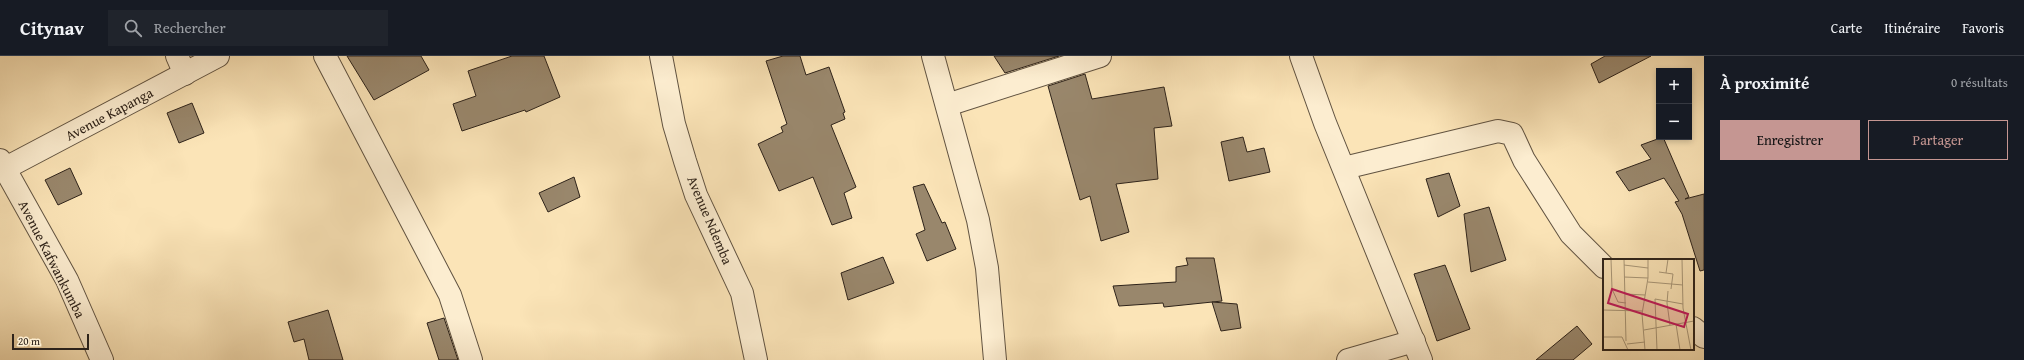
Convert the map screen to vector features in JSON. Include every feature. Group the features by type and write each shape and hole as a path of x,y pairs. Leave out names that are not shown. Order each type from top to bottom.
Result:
{"street":[{"name":"Avenue Kapanga","path":"2,167 181,65 218,56"},
{"path":"325,56 450,295 471,360"},
{"name":"Avenue Ndemba","path":"661,56 674,124 687,168 696,195 742,293 756,360"},
{"path":"933,56 978,220 987,268 995,360"},
{"path":"947,105 1100,56"},
{"path":"1301,56 1417,350 1348,360"},
{"path":"1344,168 1498,130 1512,134 1524,160 1568,228 1589,254 1603,266"},
{"name":"Avenue Kafwankumba","path":"2,167 67,280 102,360"},
{"path":"1694,329 1704,337"}],"building":[{"path":"347,56 421,56 429,70 374,100"},
{"path":"512,56 544,56 560,97 526,112 525,110 462,131 453,104 476,96 468,71"},
{"path":"783,56 800,56 806,75 829,67 845,112 843,113 845,119 831,125 856,187 844,193 852,218 832,225 813,177 779,191 758,144 783,132 781,127 787,124 766,61"},
{"path":"994,56 1059,56 1005,73"},
{"path":"1605,56 1651,56 1599,83 1591,64"},
{"path":"1085,74 1092,99 1164,87 1172,126 1154,128 1158,179 1116,184 1129,232 1101,241 1090,196 1080,200 1048,86"},
{"path":"192,103 204,133 179,143 167,113"},
{"path":"1243,137 1247,152 1264,148 1270,172 1229,181 1221,142"},
{"path":"1656,140 1664,140 1689,197 1685,199 1704,194 1704,270 1700,271 1682,214 1675,202 1679,201 1664,178 1629,191 1616,172 1651,159 1641,145"},
{"path":"70,168 82,194 58,205 45,180"},
{"path":"1449,173 1460,206 1438,217 1426,179"},
{"path":"574,177 580,197 548,212 539,193"},
{"path":"924,184 942,223 945,222 956,249 927,261 916,234 925,230 913,187"},
{"path":"1489,207 1506,260 1471,272 1464,214"},
{"path":"883,257 894,283 848,300 841,273"},
{"path":"1186,258 1214,258 1222,301 1164,307 1163,303 1119,306 1113,286 1176,282 1176,267 1188,265"},
{"path":"1445,265 1470,329 1437,341 1414,274"},
{"path":"1212,302 1237,304 1241,328 1221,331"},
{"path":"328,310 343,360 309,360 304,339 294,342 288,322"},
{"path":"444,318 458,360 439,360 427,323"},
{"path":"1577,326 1592,344 1573,360 1536,360"}]}
